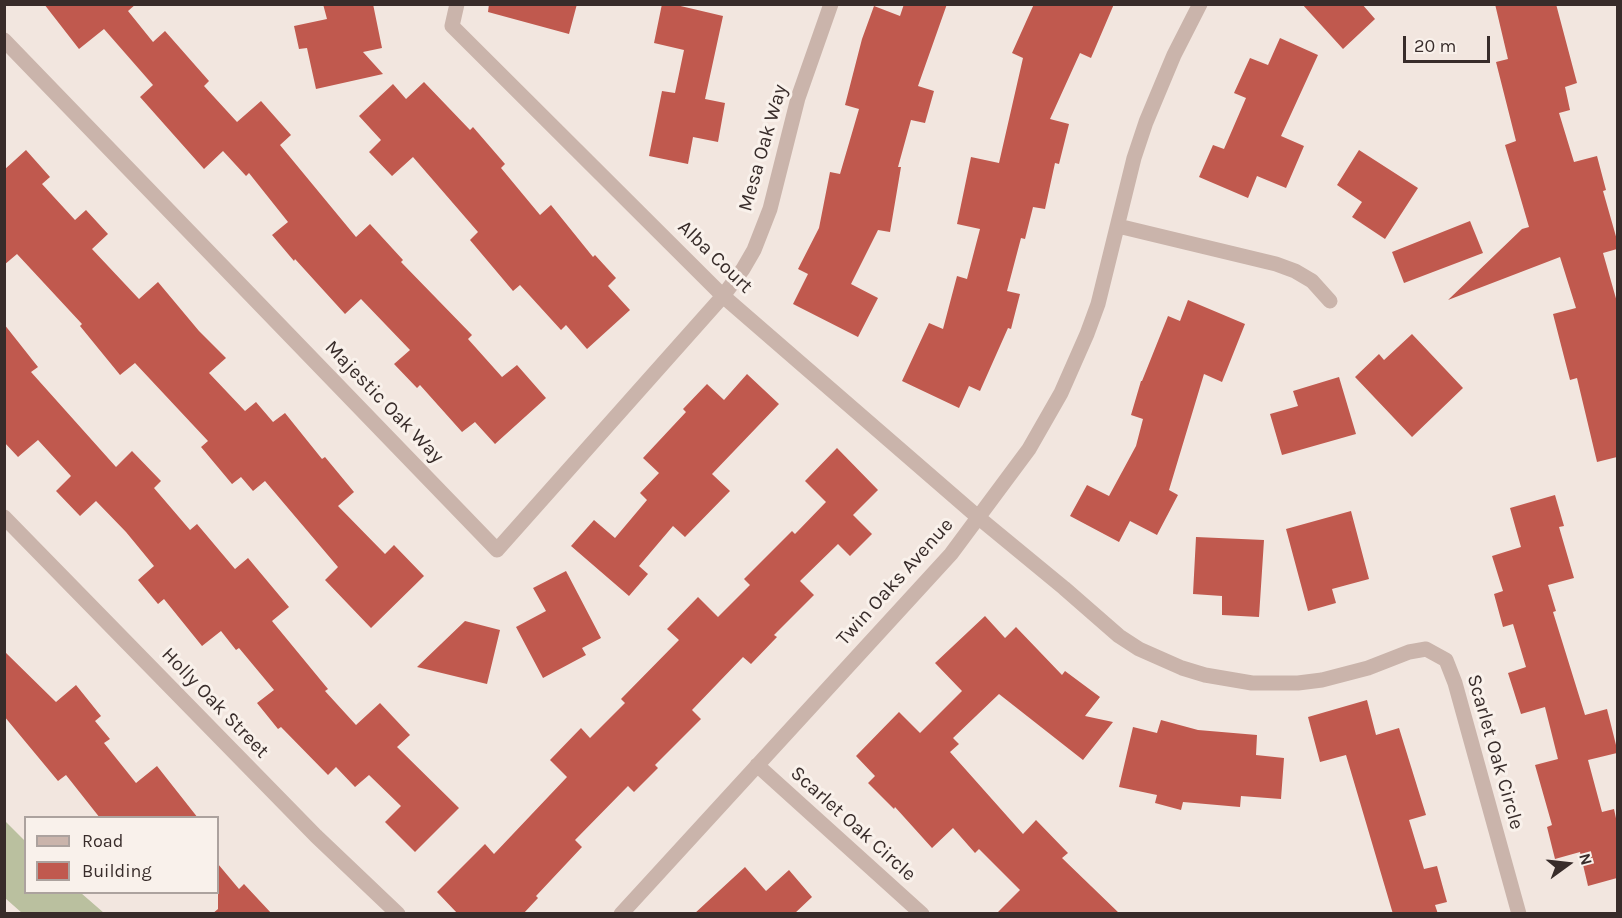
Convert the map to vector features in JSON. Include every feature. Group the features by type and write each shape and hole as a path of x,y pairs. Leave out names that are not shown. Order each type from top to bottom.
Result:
{"street":[{"name":"Alba Court","path":"457,4 452,26 723,296 979,518"},
{"name":"Mesa Oak Way","path":"723,296 754,250 770,209 798,98 831,4"},
{"name":"Twin Oaks Avenue","path":"621,914 951,554 1029,449 1061,393 1098,304 1134,158 1146,122 1174,55 1200,4"},
{"name":"Majestic Oak Way","path":"4,40 497,550 723,296"},
{"path":"1118,226 1286,267 1312,281 1330,301"},
{"name":"Holly Oak Street","path":"4,518 316,836 398,914"},
{"name":"Scarlet Oak Circle","path":"979,518 1119,636 1140,649 1182,668 1205,675 1252,683 1298,683 1345,675 1387,659 1426,649 1446,660 1455,683 1519,914"},
{"name":"Scarlet Oak Circle","path":"757,765 922,914"}],"green space":[{"path":"5,821 24,840 24,894 82,894 104,913 22,913 5,898"}],"building":[{"path":"44,4 136,4 128,11 153,42 165,31 209,81 204,86 237,122 261,101 291,135 280,145 356,237 370,224 403,260 401,262 472,335 468,339 502,377 517,365 546,398 495,444 475,422 462,432 420,385 417,388 394,364 410,350 361,299 345,314 272,235 288,222 249,173 246,176 223,151 204,169 140,97 153,85 104,29 79,49"},
{"path":"323,4 373,4 382,48 363,52 383,74 316,89 307,48 299,49 294,26 327,19"},
{"path":"489,4 577,4 569,34 488,12"},
{"path":"662,4 672,4 723,16 705,99 725,103 718,142 693,137 688,164 649,156 662,91 675,93 684,50 654,43"},
{"path":"904,4 947,4 918,86 934,91 925,123 911,120 898,167 901,167 890,232 878,230 851,284 878,298 858,337 793,304 808,274 798,269 819,228 830,172 840,174 859,109 845,105 862,39 874,6 900,16"},
{"path":"1034,4 1114,4 1091,58 1080,53 1050,119 1069,124 1059,164 1055,163 1045,209 1033,207 1025,239 1021,238 1007,291 1020,294 1011,329 1008,328 980,391 969,386 959,408 902,381 929,323 943,329 957,276 967,279 980,229 957,224 971,157 999,163 1023,58 1012,53"},
{"path":"1302,4 1362,4 1375,19 1343,49"},
{"path":"1495,4 1556,4 1577,83 1565,87 1570,110 1559,113 1574,162 1597,156 1606,190 1603,191 1617,240 1617,249 1603,253 1617,302 1617,457 1597,462 1577,378 1570,380 1553,314 1576,308 1560,257 1448,300 1522,229 1529,227 1505,145 1516,141 1496,62 1508,59"},
{"path":"1280,38 1318,55 1281,136 1304,146 1286,188 1257,176 1248,198 1199,177 1213,145 1224,149 1246,98 1234,93 1250,58 1268,65"},
{"path":"424,82 470,130 473,127 505,164 501,168 540,215 551,205 593,257 595,255 616,278 608,286 630,310 587,349 566,325 561,330 520,285 513,291 470,240 478,232 413,157 392,176 369,152 381,140 359,116 393,84 406,99"},
{"path":"26,150 50,177 42,184 75,220 86,210 108,234 92,249 139,299 158,282 199,331 226,358 209,373 245,411 256,402 273,422 285,413 322,459 325,457 354,492 338,506 385,554 394,545 424,576 371,628 325,580 338,567 265,481 253,491 241,477 232,484 201,447 208,441 135,363 120,375 80,326 82,324 17,254 4,265 4,170"},
{"path":"1359,150 1418,188 1385,239 1352,217 1362,202 1337,185"},
{"path":"1470,221 1483,253 1404,283 1392,252"},
{"path":"1188,300 1245,324 1222,382 1204,374 1169,490 1178,495 1157,535 1130,521 1119,542 1070,516 1087,485 1109,496 1136,446 1143,419 1131,415 1141,381 1168,316 1180,321"},
{"path":"4,324 38,367 31,372 116,467 132,451 161,481 154,488 190,530 197,524 235,569 248,558 289,607 272,621 328,689 325,691 356,725 380,703 410,735 397,747 459,808 415,852 385,822 401,806 369,775 355,787 336,767 328,775 281,727 278,729 257,703 274,690 239,648 236,650 221,631 202,646 164,599 158,604 138,580 154,566 96,501 80,516 56,491 71,476 38,440 18,457 4,442"},
{"path":"1412,334 1463,388 1412,437 1355,377 1379,354 1384,360"},
{"path":"747,374 779,404 712,474 730,491 685,537 673,526 639,566 648,574 629,596 571,546 594,520 615,538 647,500 640,493 659,473 643,458 686,412 683,409 707,384 724,400"},
{"path":"1339,377 1356,434 1282,455 1270,414 1298,406 1293,391"},
{"path":"837,448 878,490 853,515 872,534 850,556 838,544 800,581 814,595 774,635 777,637 751,664 743,657 692,710 701,719 655,765 658,768 634,792 628,786 575,840 582,847 536,896 538,898 523,914 458,914 437,892 485,844 494,854 567,777 550,760 581,728 590,738 625,703 621,699 679,640 667,629 698,597 718,617 750,585 744,579 792,531 795,534 826,502 805,481"},
{"path":"1555,495 1564,526 1559,527 1574,578 1548,585 1556,611 1553,612 1585,715 1607,709 1617,749 1617,753 1588,760 1602,812 1614,809 1617,823 1617,878 1588,886 1580,852 1555,859 1547,827 1552,825 1535,765 1558,759 1545,707 1521,714 1508,673 1526,667 1513,624 1503,627 1494,594 1503,591 1492,556 1521,547 1510,508"},
{"path":"1351,511 1369,579 1332,589 1336,603 1308,611 1286,529"},
{"path":"1196,537 1264,540 1259,617 1222,615 1222,596 1193,594"},
{"path":"566,571 601,638 582,648 586,655 543,678 516,627 546,611 533,588"},
{"path":"985,616 1005,638 1016,627 1062,675 1065,671 1100,697 1085,716 1113,722 1083,760 999,694 953,738 959,744 950,752 1023,834 1036,820 1068,853 1062,858 1120,914 996,914 1020,890 979,849 975,853 953,828 932,848 895,807 894,809 868,783 875,776 856,756 899,712 920,733 962,691 935,663"},
{"path":"465,621 500,630 487,684 417,667"},
{"path":"4,651 56,702 76,685 101,716 95,721 110,739 104,743 136,783 157,766 196,816 98,816 66,775 58,781 4,716"},
{"path":"1367,700 1376,735 1399,728 1426,815 1409,820 1424,869 1437,866 1447,902 1435,905 1438,914 1393,914 1346,755 1320,762 1308,717"},
{"path":"1161,720 1198,730 1257,735 1256,755 1284,758 1281,799 1241,796 1240,807 1183,802 1181,810 1155,803 1157,795 1119,787 1133,727 1157,733"},
{"path":"219,865 239,889 244,884 272,914 212,914 218,909"},
{"path":"745,867 766,891 789,870 812,897 794,914 694,914"}]}
